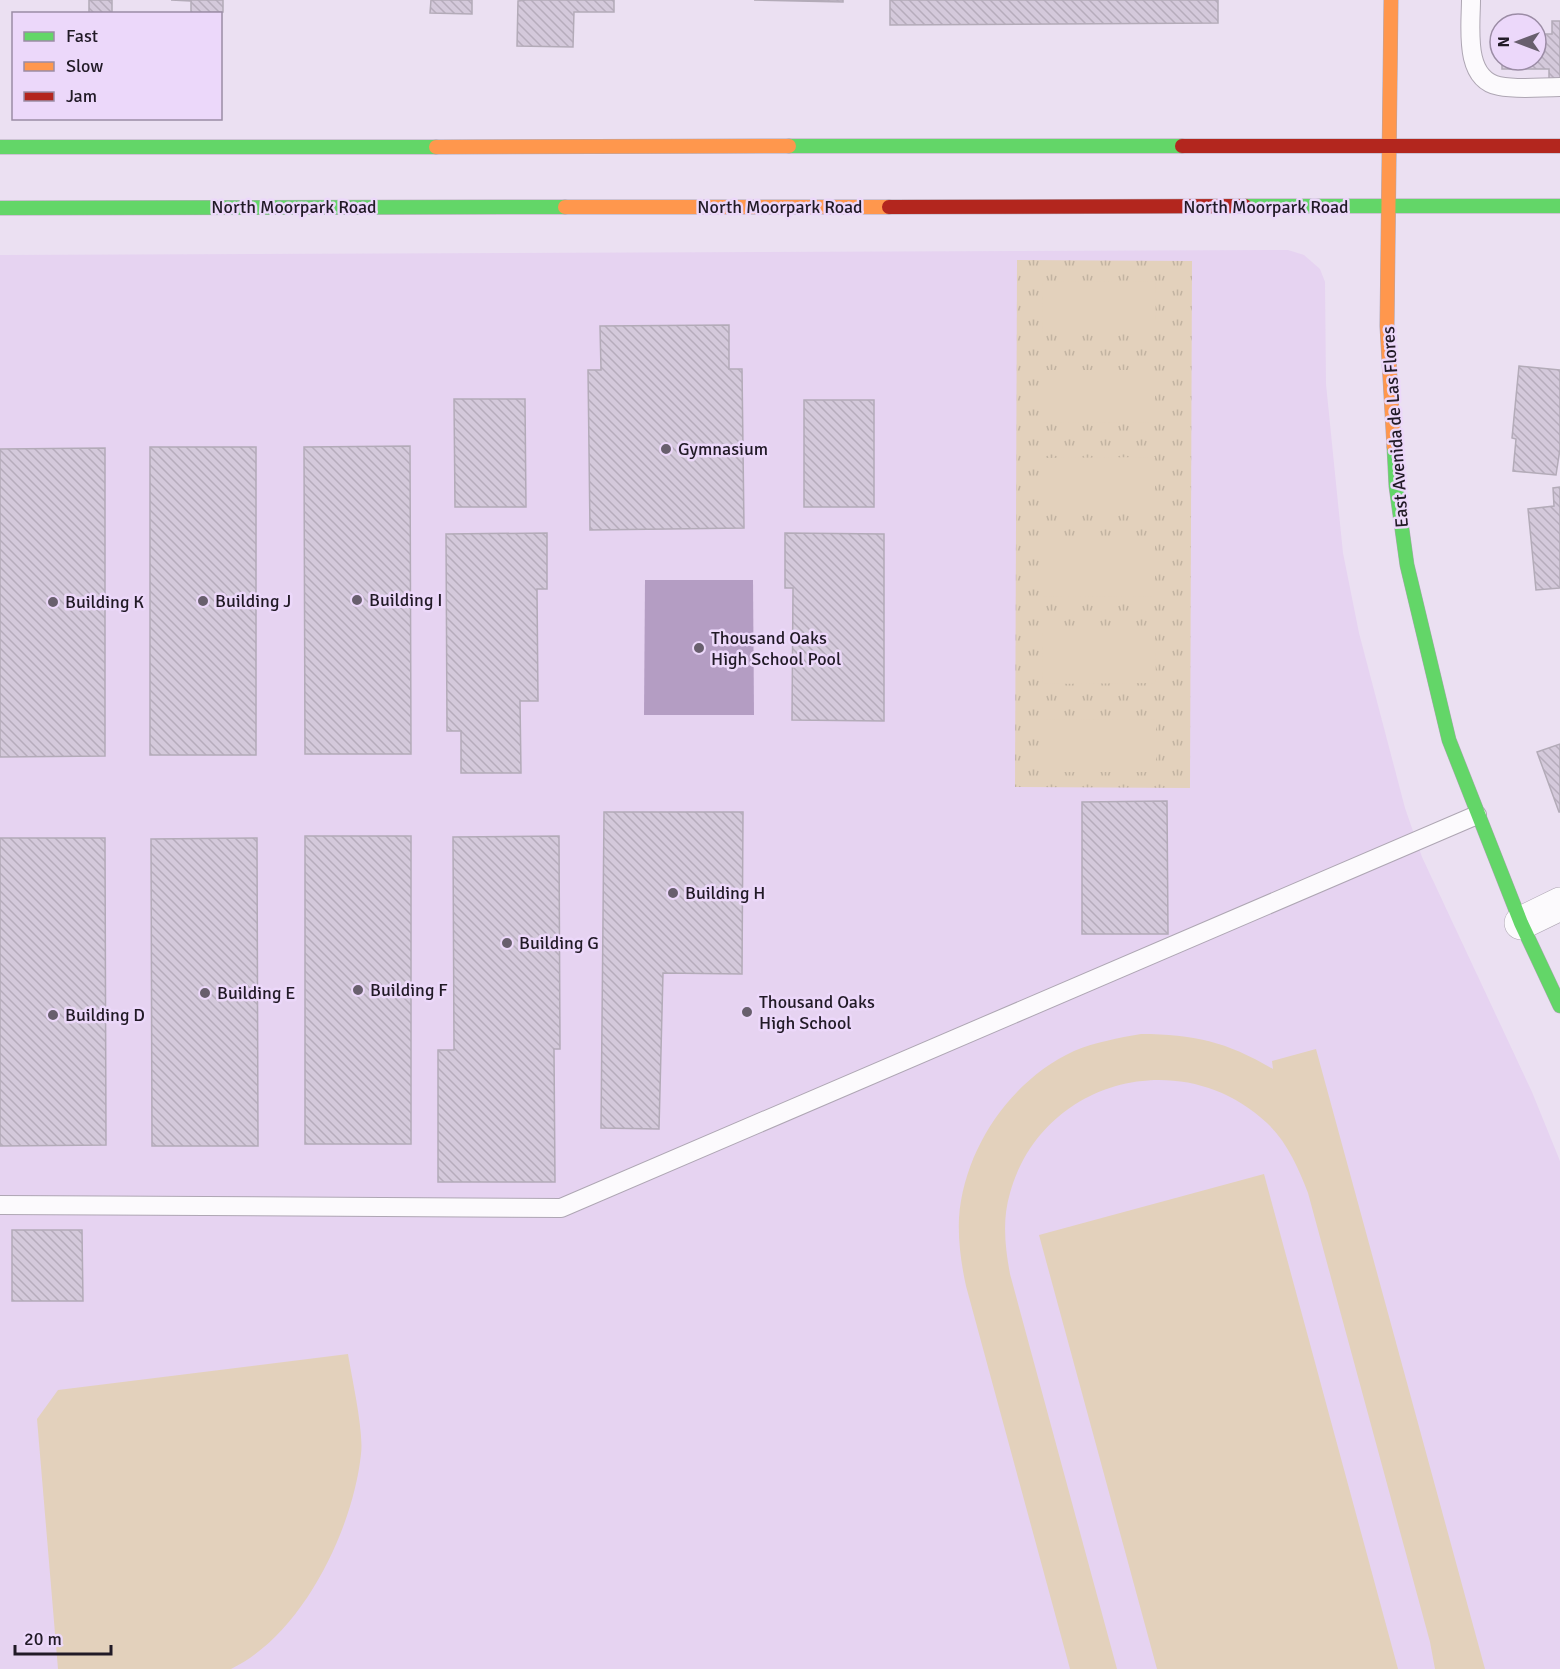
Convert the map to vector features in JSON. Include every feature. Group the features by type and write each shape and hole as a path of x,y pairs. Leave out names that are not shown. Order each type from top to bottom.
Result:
{"main road":[{"name":"East Avenida de Las Flores","path":"1391,0 1387,326 1396,486 1405,553 1443,717 1477,815 1521,923 1560,1006"},
{"path":"0,147 1560,146"},
{"name":"North Moorpark Road","path":"0,208 1560,206"}],"street":[{"path":"1521,923 1560,904"}],"lane":[{"path":"1471,0 1471,46 1478,69 1485,80 1498,86 1560,87"},
{"path":"0,1205 561,1208 1477,815"}],"shaded area":[{"name":"Thousand Oaks High School","path":"1288,250 1304,255 1320,269 1325,282 1326,384 1343,553 1359,633 1405,808 1422,857 1532,1092 1560,1161 1560,1669 0,1669 0,255"},
{"name":"Thousand Oaks High School Pool","path":"645,580 753,580 754,715 644,715"}],"green space":[{"path":"1017,260 1192,261 1190,788 1015,787"},
{"path":"1155,281 1156,334 1043,334 1042,282"},
{"path":"1042,370 1155,370 1155,422 1042,423"},
{"path":"1155,457 1155,510 1042,510 1042,458"},
{"path":"1042,544 1155,544 1155,596 1042,597"},
{"path":"1042,632 1155,632 1156,683 1043,684"},
{"path":"1156,719 1156,772 1043,772 1043,720"},
{"path":"1141,1034 1160,1034 1210,1041 1240,1052 1273,1069 1272,1061 1316,1049 1485,1669 1435,1669 1430,1642 1308,1193 1291,1155 1267,1123 1233,1098 1195,1084 1157,1080 1119,1085 1083,1100 1052,1123 1027,1154 1007,1203 1005,1223 1010,1274 1117,1669 1070,1669 966,1286 960,1252 959,1218 970,1166 981,1142 1011,1098 1030,1079 1074,1051"},
{"path":"1264,1174 1398,1669 1157,1669 1039,1235"},
{"path":"348,1354 361,1433 361,1454 356,1484 335,1546 320,1577 280,1632 257,1653 231,1669 58,1669 37,1419 58,1390"}],"building":[{"path":"89,0 112,0 112,12 89,12"},
{"path":"171,0 223,0 223,12 191,12 191,1"},
{"path":"431,0 472,0 472,14 430,13"},
{"path":"614,0 614,12 574,12 573,47 517,46 518,1"},
{"path":"754,0 843,0 843,2"},
{"path":"890,0 1218,0 1218,23 890,25"},
{"path":"1552,21 1560,21 1560,80 1549,80 1548,34 1552,34"},
{"name":"Gymnasium","path":"729,325 729,369 742,369 744,528 590,530 588,370 601,370 600,326"},
{"path":"1519,366 1560,370 1560,449 1556,475 1513,471 1516,439 1512,438"},
{"path":"454,399 525,399 526,507 455,507"},
{"path":"804,400 874,400 874,507 804,507"},
{"name":"Building I","path":"410,446 411,754 305,754 304,447"},
{"name":"Building J","path":"150,447 256,447 256,755 150,755"},
{"name":"Building K","path":"105,448 105,756 0,757 0,449"},
{"path":"1560,487 1560,588 1536,590 1528,509 1554,506 1553,488"},
{"path":"547,533 547,589 537,589 538,701 520,701 521,773 461,773 461,731 447,731 446,534"},
{"path":"785,533 884,534 884,721 792,720 793,588 785,588"},
{"path":"1560,744 1560,812 1559,812 1537,752"},
{"path":"1167,801 1168,934 1082,934 1082,802"},
{"name":"Building H","path":"604,812 743,812 742,974 663,973 659,1129 601,1128"},
{"name":"Building F","path":"305,836 411,836 411,1144 305,1144"},
{"name":"Building G","path":"559,836 560,1049 554,1049 555,1182 438,1182 438,1050 454,1050 453,837"},
{"name":"Building D","path":"0,838 105,838 106,1145 0,1146"},
{"name":"Building E","path":"257,838 258,1146 152,1146 151,839"},
{"path":"12,1230 82,1230 83,1301 12,1301"}],"traffic: fast":[{"path":"789,146 1182,146"},
{"path":"0,147 436,147"},
{"path":"1245,206 1560,206"},
{"path":"0,208 565,207"},
{"path":"1394,447 1396,486 1407,565 1449,740 1521,923 1560,1006"}],"traffic: slow":[{"path":"1391,0 1387,326 1394,447"},
{"path":"436,147 789,146"},
{"path":"565,207 889,207"}],"traffic: jam":[{"path":"1182,146 1560,146"},
{"path":"889,207 1245,206"}],"place":[{"name":"Gymnasium","path":"666,449"},
{"name":"Building I","path":"357,600"},
{"name":"Building J","path":"203,601"},
{"name":"Building K","path":"53,602"},
{"name":"Thousand Oaks High School Pool","path":"699,648"},
{"name":"Building H","path":"673,893"},
{"name":"Building G","path":"507,943"},
{"name":"Building F","path":"358,990"},
{"name":"Building E","path":"205,993"},
{"name":"Thousand Oaks High School","path":"747,1012"},
{"name":"Building D","path":"53,1015"}]}
